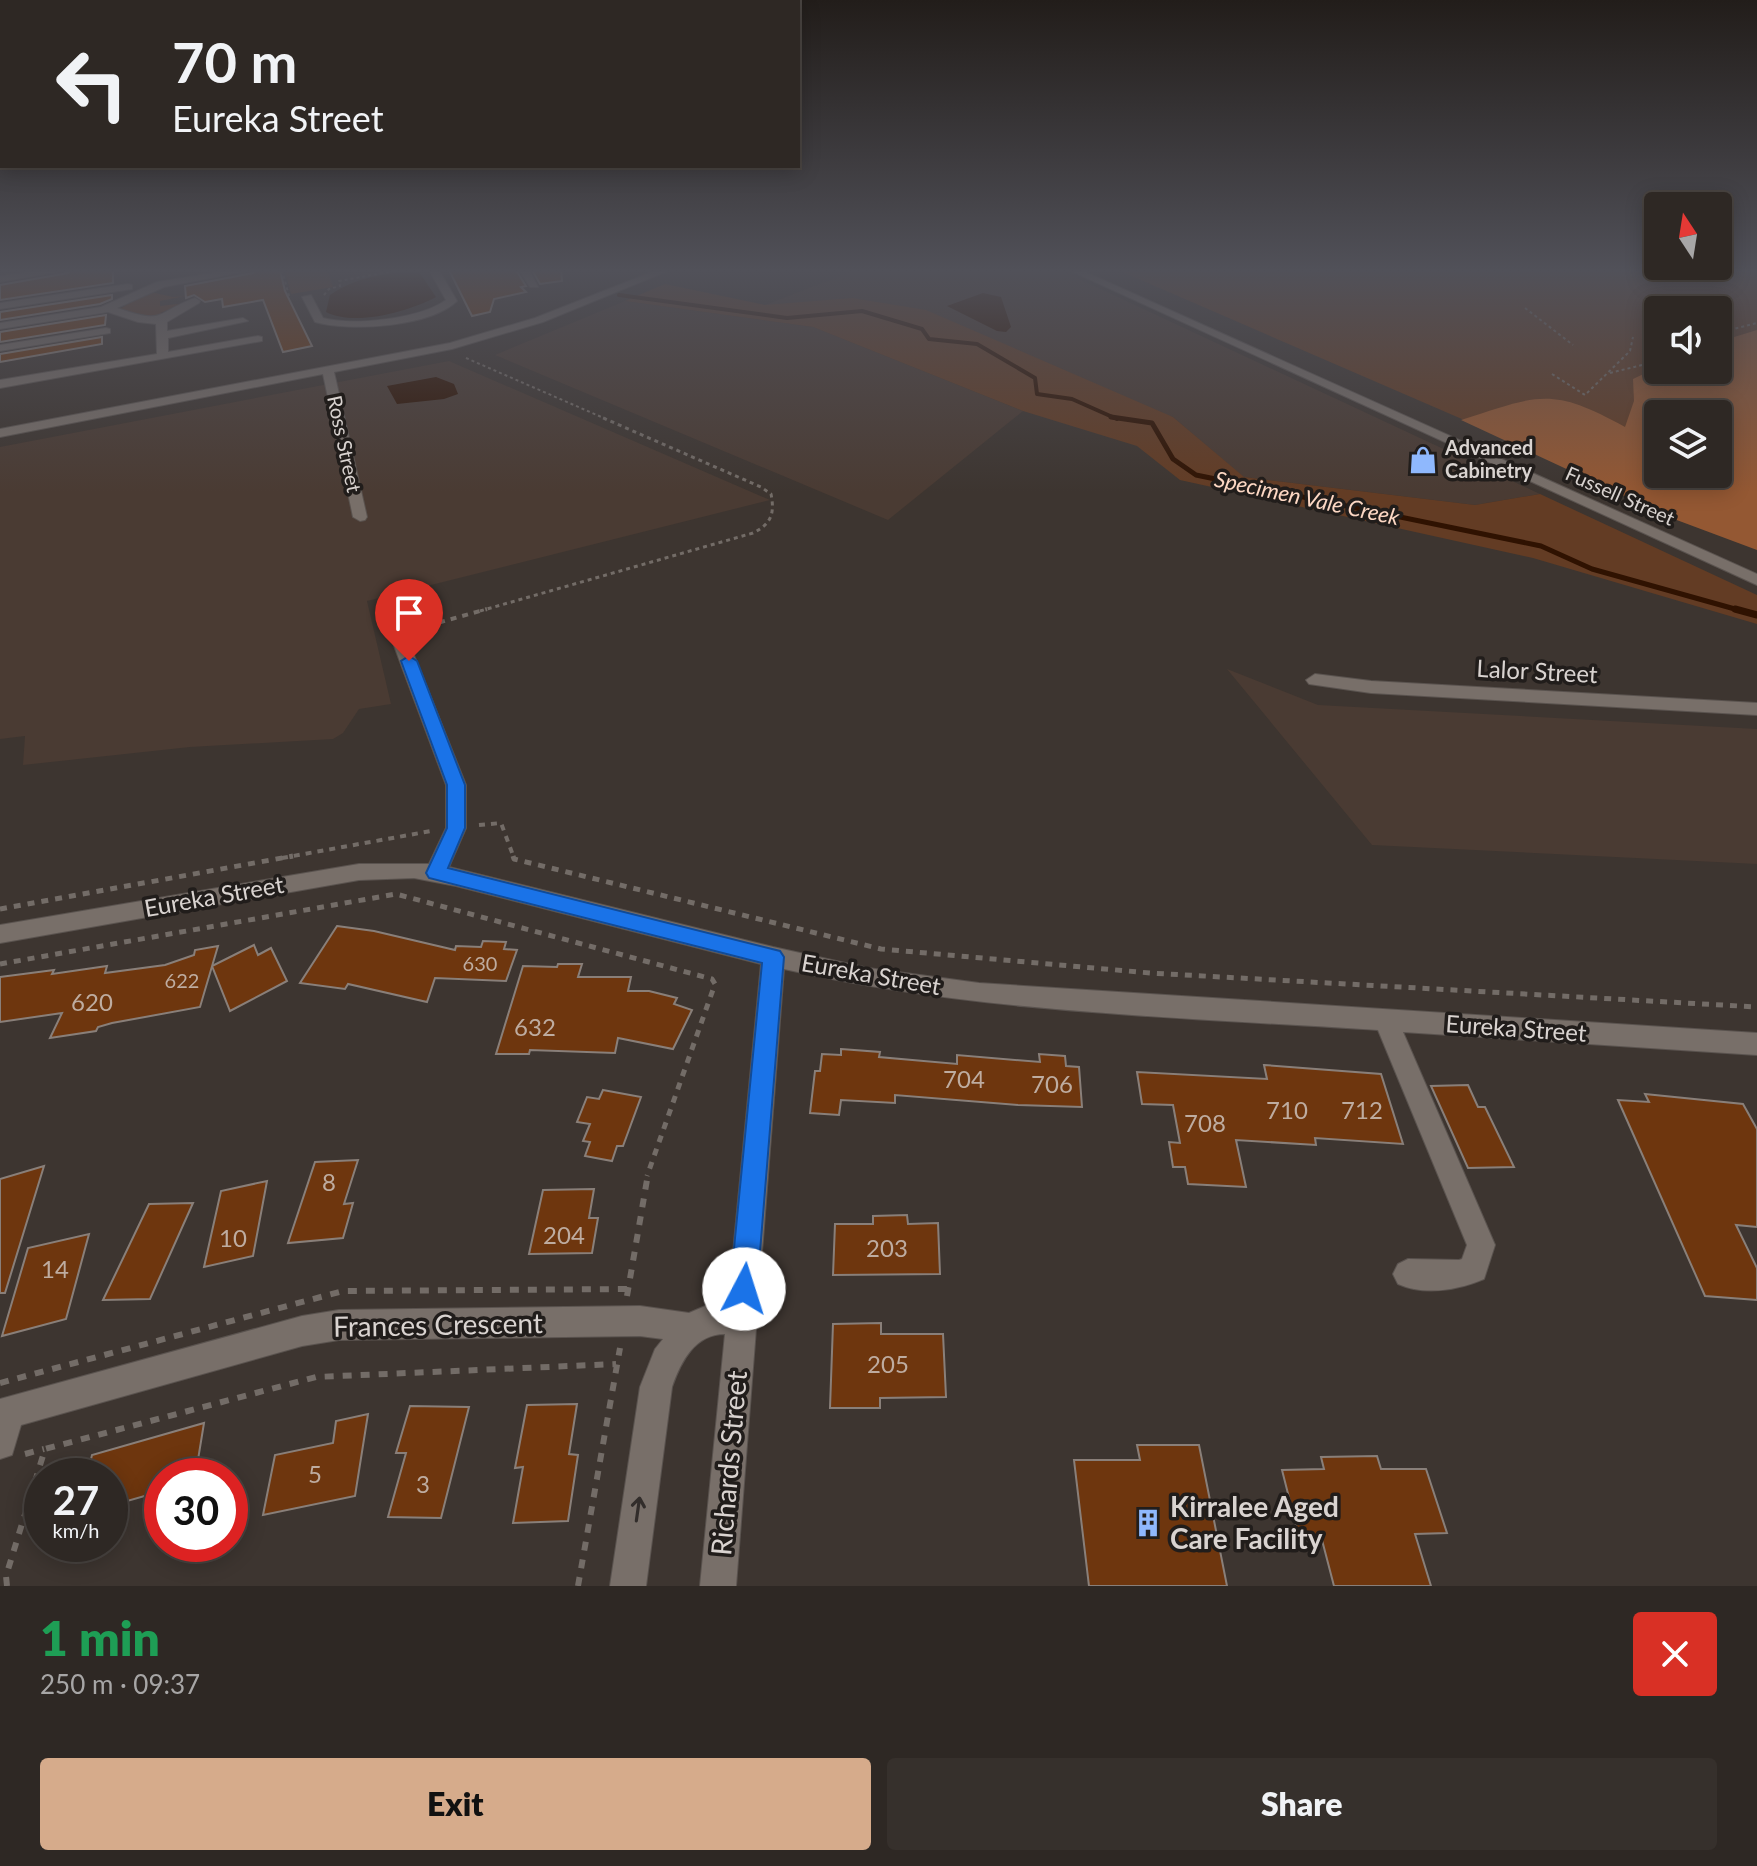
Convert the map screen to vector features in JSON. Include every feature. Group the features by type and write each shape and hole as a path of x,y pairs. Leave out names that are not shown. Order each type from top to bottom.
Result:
{"street":[{"path":"0,348 25,344"},
{"path":"163,344 163,356"},
{"path":"0,384 230,344"},
{"path":"0,433 459,344"},
{"name":"Fussell Street","path":"1237,344 1757,580"},
{"name":"Ross Street","path":"328,370 360,517"},
{"path":"398,635 455,777 458,804 456,828 436,873"},
{"name":"Lalor Street","path":"1315,680 1371,687 1757,709"},
{"name":"Eureka Street","path":"0,934 359,872 402,869 436,873 868,978 979,993 1757,1044"},
{"name":"Richards Street","path":"718,1586 773,957"},
{"path":"1386,1021 1481,1245 1474,1269 1459,1275 1408,1274"},
{"name":"Frances Crescent","path":"3,1403 322,1327 357,1323 653,1322 690,1328 710,1319 741,1319"},
{"path":"628,1586 656,1387 666,1360 690,1328"},
{"path":"0,1443 3,1403"}],"path":[{"path":"1552,374 1585,395 1630,351 1631,344"},
{"path":"398,635 476,609 753,533 770,523 774,510 771,494 761,487 475,363 452,346"},
{"path":"1608,373 1644,364"},
{"path":"0,909 456,828 501,823 514,859 881,949 1150,973 1757,1007"},
{"path":"0,964 396,894 712,979 715,984 647,1177 625,1322 578,1586"},
{"path":"7,1586 6,1576 45,1449 316,1377 616,1364"},
{"path":"3,1403 23,1377"}],"shaded area":[{"path":"521,344 856,344 1023,411 888,520 495,355"},
{"path":"856,344 1005,344 1173,417 1244,477 1475,505 1540,494 1757,595 1757,624 1533,558 1180,480 1137,446 1023,411"},
{"path":"907,344 1219,344 1540,494 1475,505 1243,477 1173,417"},
{"path":"1289,344 1644,344 1644,384 1732,384 1732,344 1757,344 1757,547"},
{"path":"1732,344 1757,344 1757,550 1674,519 1461,420 1528,400 1544,399 1579,405 1625,427 1634,401 1633,379 1644,374 1644,384 1732,384"},
{"path":"449,361 770,500 367,601 391,704 359,709 343,733 333,739 190,747 23,765 25,736 0,739 0,447"},
{"path":"436,377 454,384 458,394 444,399 397,404 387,386"},
{"path":"1227,669 1318,705 1757,729 1757,864 1372,845"}],"building":[{"path":"60,344 102,344 0,362 0,354"},
{"path":"280,344 312,346 283,352"},
{"path":"337,926 374,931 455,950 456,946 481,947 483,941 506,942 504,949 517,950 506,981 435,978 427,1002 348,984 345,989 300,983"},
{"path":"254,945 258,955 271,948 287,981 230,1011 212,966"},
{"path":"218,946 200,1007 112,1023 98,1027 96,1031 50,1038 62,1013 0,1022 0,977 107,966 105,973 165,965 194,955 195,950"},
{"path":"558,964 582,964 578,977 631,977 628,991 649,991 677,998 674,1004 692,1010 673,1049 618,1038 615,1053 530,1050 529,1054 496,1054 523,966 557,967"},
{"path":"841,1049 880,1052 879,1057 957,1064 957,1055 1040,1062 1039,1054 1065,1056 1066,1066 1079,1067 1082,1107 895,1095 895,1103 841,1100 839,1115 810,1113 815,1071 820,1071 822,1054 841,1055"},
{"path":"1264,1065 1381,1074 1403,1144 1315,1138 1316,1145 1236,1140 1246,1187 1188,1184 1185,1167 1173,1167 1169,1142 1180,1143 1173,1105 1142,1104 1137,1072 1267,1079"},
{"path":"1468,1085 1478,1107 1485,1107 1514,1167 1468,1168 1431,1086"},
{"path":"603,1090 641,1097 623,1146 617,1146 612,1161 585,1156 590,1142 583,1141 590,1124 577,1122 587,1097 599,1099"},
{"path":"1645,1094 1743,1104 1757,1129 1757,1227 1736,1225 1757,1268 1757,1300 1705,1296 1618,1100 1649,1102"},
{"path":"358,1160 344,1204 353,1203 343,1238 288,1243 315,1162"},
{"path":"44,1166 5,1293 0,1293 0,1179"},
{"path":"267,1181 253,1256 204,1267 221,1191"},
{"path":"594,1189 589,1218 598,1218 592,1253 529,1254 543,1190"},
{"path":"193,1203 150,1299 103,1300 149,1204"},
{"path":"907,1215 908,1224 938,1223 940,1274 833,1275 835,1224 873,1224 873,1216"},
{"path":"89,1234 66,1319 2,1336 28,1248"},
{"path":"881,1323 881,1334 943,1334 946,1397 880,1398 880,1408 830,1408 833,1324"},
{"path":"577,1404 569,1454 578,1455 568,1521 513,1523 523,1467 515,1468 527,1405"},
{"path":"410,1406 469,1407 441,1518 388,1517 406,1453 396,1453"},
{"path":"368,1414 355,1496 263,1515 275,1455 333,1443 336,1421"},
{"path":"204,1423 198,1458 144,1458 144,1496 128,1501 128,1458 91,1458 92,1455"},
{"name":"Kirralee Aged Care Facility","path":"1137,1445 1199,1445 1227,1586 1089,1586 1074,1460 1140,1460"},
{"name":"Kirralee Aged Care Facility","path":"1377,1456 1381,1469 1426,1469 1447,1533 1415,1534 1431,1586 1334,1586 1322,1540 1300,1541 1282,1470 1324,1469 1321,1457"}],"waterway":[{"name":"Specimen Vale Creek","path":"977,344 1035,378 1037,394 1072,399 1113,417"},
{"name":"Specimen Vale Creek","path":"1113,417 1152,423 1173,459 1196,475 1541,546 1592,569 1742,611"},
{"name":"Specimen Vale Creek","path":"1113,417 1117,419"},
{"name":"Specimen Vale Creek","path":"1735,609 1757,615"}],"place":[{"name":"Advanced Cabinetry","path":"1423,460"},
{"name":"Kirralee Aged Care Facility","path":"1148,1523"}],"route":[{"path":"409,661 456,785 456,828 436,873 773,957 744,1289"}]}
